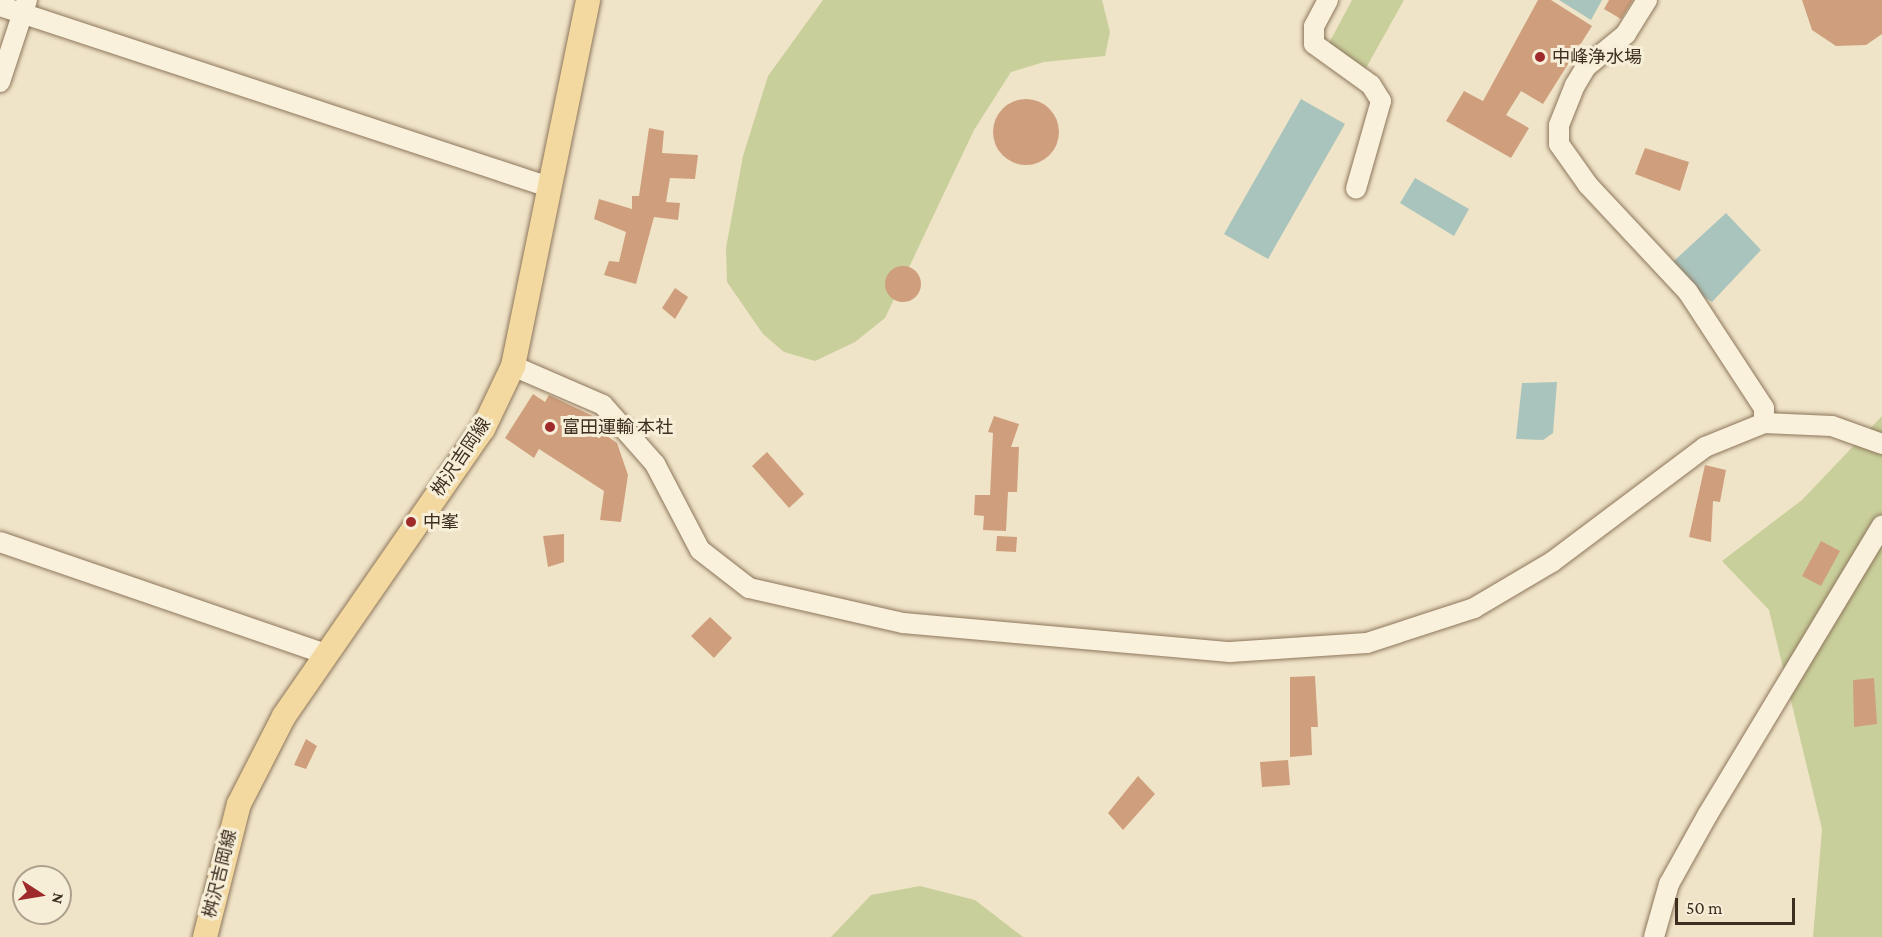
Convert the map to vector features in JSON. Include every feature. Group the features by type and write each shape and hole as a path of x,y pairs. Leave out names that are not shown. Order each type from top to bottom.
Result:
{"main road":[{"name":"桝沢吉岡線","path":"205,937 238,804 284,716 483,429 513,366 588,0"}],"street":[{"path":"1328,0 1314,26 1314,44 1371,85 1381,101 1356,189"},
{"path":"1647,0 1626,34 1586,67 1575,86 1559,125 1559,144 1588,185 1688,292 1764,408 1764,423"},
{"path":"0,6 25,7 549,187"},
{"path":"0,82 25,7"},
{"path":"513,366 603,405 655,464 700,550 749,588 903,623 1230,651 1367,643 1474,608 1552,562 1705,447 1764,423 1832,426 1882,444"},
{"path":"1654,937 1670,884 1708,814 1882,525"},
{"path":"0,542 326,654"}],"green space":[{"path":"823,0 1102,0 1110,32 1105,56 1044,62 1011,72 974,130 885,318 855,342 815,361 784,352 763,334 727,282 726,248 743,156 768,76"},
{"path":"1352,0 1404,0 1366,68 1329,43"},
{"path":"1882,416 1882,937 1813,937 1822,829 1769,610 1722,561 1802,500"},
{"path":"920,886 975,900 1023,937 831,937 871,895"}],"water":[{"path":"1559,0 1602,0 1591,20"},
{"path":"1301,99 1345,124 1268,259 1224,234"},
{"path":"1415,178 1469,209 1454,236 1400,203"},
{"path":"1726,213 1761,250 1712,302 1663,271"},
{"path":"1557,382 1553,433 1543,440 1516,439 1522,383"}],"building":[{"name":"中峰浄水場","path":"1538,0 1551,0 1592,26 1543,104 1521,91 1506,115 1529,128 1511,158 1446,121 1464,91 1483,101"},
{"path":"1609,0 1633,0 1621,19 1604,9"},
{"path":"1802,0 1882,0 1882,34 1866,45 1836,46 1812,30"},
{"path":"1026,99 1039,102 1049,109 1056,119 1059,132 1056,145 1049,155 1039,162 1026,165 1013,162 1003,155 996,145 993,132 996,119 1003,109 1013,102"},
{"path":"649,128 664,131 662,153 698,155 695,179 670,178 666,202 680,203 678,220 654,217 636,284 604,275 609,261 619,262 626,232 594,219 599,199 632,209 632,196 639,196"},
{"path":"1645,148 1689,162 1680,191 1635,174"},
{"path":"903,266 916,271 921,284 916,297 903,302 890,297 885,284 890,271"},
{"path":"675,288 688,297 675,319 662,308"},
{"path":"533,394 545,402 549,395 601,420 604,434 617,443 628,475 621,522 600,520 604,491 539,449 534,458 505,438"},
{"path":"994,416 1019,424 1011,447 1019,447 1017,492 1008,492 1006,531 983,530 984,516 974,515 975,495 990,495 993,433 988,432"},
{"path":"767,452 804,494 789,508 752,466"},
{"path":"1705,465 1726,470 1720,502 1713,501 1711,542 1689,537"},
{"path":"564,534 564,562 548,567 543,536"},
{"path":"997,536 1017,537 1016,552 996,551"},
{"path":"1821,541 1840,551 1821,586 1802,576"},
{"path":"710,617 732,638 714,658 691,636"},
{"path":"1315,676 1318,727 1311,727 1312,755 1290,757 1290,677"},
{"path":"1874,678 1877,724 1854,727 1853,680"},
{"path":"306,739 317,746 306,769 294,765"},
{"path":"1288,760 1290,785 1262,787 1260,762"},
{"path":"1138,776 1155,794 1123,830 1108,813"}],"place":[{"name":"中峰浄水場","path":"1540,57"},
{"name":"富田運輸 本社","path":"550,427"},
{"name":"中峯","path":"411,522"}]}
